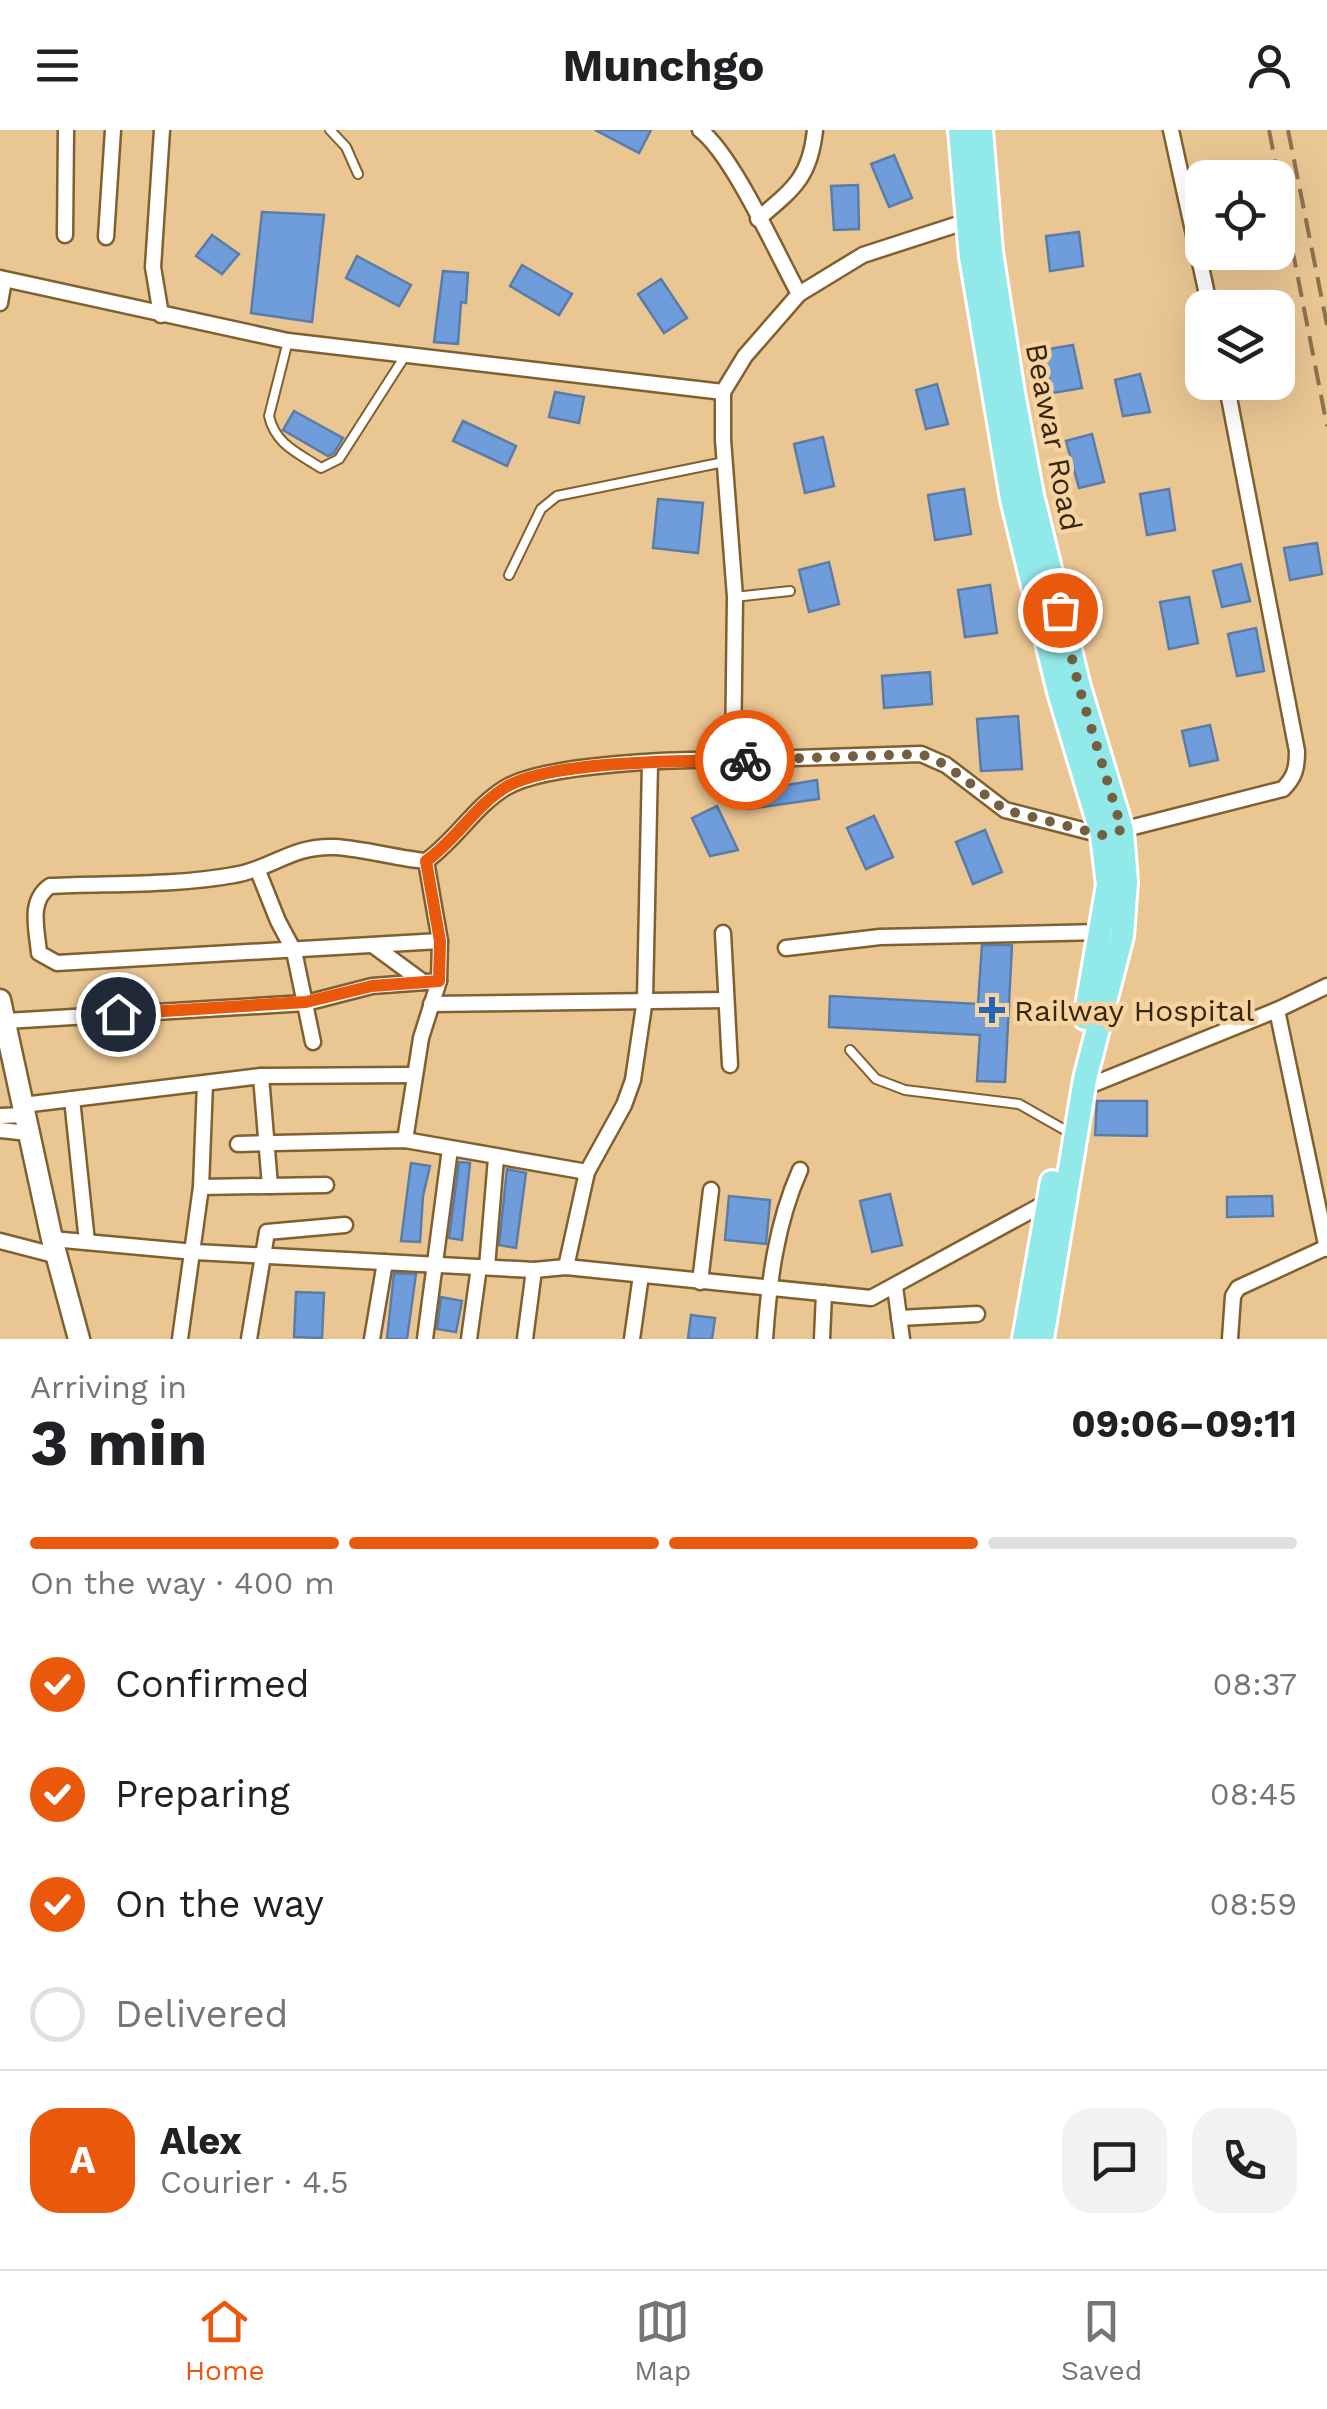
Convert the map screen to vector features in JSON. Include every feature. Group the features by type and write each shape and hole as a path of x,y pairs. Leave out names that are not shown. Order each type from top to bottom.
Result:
{"main road":[{"name":"Beawar Road","path":"960,130 1032,495 1126,882 1122,936 1086,1042"},
{"name":"Beawar Road","path":"979,237 981,130"},
{"name":"Beawar Road","path":"1042,1339 1061,1129 1080,1085 1112,833"},
{"name":"Beawar Road","path":"1024,1339 1056,1200"}],"street":[{"path":"65,235 66,130"},
{"path":"106,237 112,130"},
{"path":"160,315 154,228 162,130"},
{"path":"700,130 729,166 799,294"},
{"path":"758,219 806,172 815,130"},
{"path":"1171,130 1206,290"},
{"path":"733,760 735,597 723,392 744,356 799,294 864,255 979,237"},
{"path":"0,303 2,279 288,340 723,392"},
{"path":"440,941 57,963 39,953 35,903 50,886 217,878 258,871 280,856 300,850 334,847 426,861 446,847 488,799 509,785 540,773 650,763 921,754 946,765 1005,810 1112,833 1282,789 1297,768 1297,751 1230,400"},
{"path":"566,1267 587,1172 624,1105 633,1080 644,999 650,763"},
{"path":"404,1140 421,1038 439,981 440,941 426,861"},
{"path":"258,871 294,951 313,1042"},
{"path":"786,948 880,937 1101,932"},
{"path":"723,933 730,1065"},
{"path":"374,946 423,982"},
{"path":"6,1021 306,1002 372,986 439,981"},
{"path":"1080,1085 1277,1010 1327,986"},
{"path":"430,1009 644,999 726,1000"},
{"path":"0,1000 78,1339"},
{"path":"1230,1339 1233,1296 1238,1288 1327,1248 1277,1010"},
{"path":"0,1116 23,1107 72,1098 261,1076 414,1075"},
{"path":"261,1076 270,1186"},
{"path":"180,1339 194,1252 205,1083"},
{"path":"72,1098 87,1242"},
{"path":"0,1130 23,1107"},
{"path":"238,1144 404,1140 587,1172"},
{"path":"425,1339 450,1149"},
{"path":"469,1339 483,1267 496,1158"},
{"path":"765,1339 768,1288 786,1201 800,1170"},
{"path":"200,1188 326,1185"},
{"path":"700,1282 711,1190"},
{"path":"0,1241 55,1248 87,1242 264,1256 534,1270 566,1267 871,1298 1056,1200"},
{"path":"249,1339 267,1232 345,1225"},
{"path":"372,1339 385,1262"},
{"path":"525,1339 534,1270"},
{"path":"632,1339 641,1275"},
{"path":"895,1287 902,1339"},
{"path":"822,1339 824,1293"},
{"path":"899,1318 976,1314"}],"lane":[{"path":"330,130 346,147 358,174"},
{"path":"288,340 268,416 275,438 321,468 339,460 405,356"},
{"path":"509,575 540,509 557,496 724,452"},
{"path":"735,597 790,591"},
{"path":"850,1050 876,1078 905,1090 1019,1104 1061,1129"}],"building":[{"path":"595,130 651,130 639,153"},
{"path":"894,155 912,198 889,207 871,164"},
{"path":"858,185 859,229 834,230 831,186"},
{"path":"262,212 324,215 312,322 251,313"},
{"path":"1079,232 1083,266 1050,271 1046,236"},
{"path":"212,235 239,254 222,274 196,256"},
{"path":"357,256 411,285 399,306 346,278"},
{"path":"522,265 572,294 559,315 510,286"},
{"path":"443,271 468,273 458,344 434,342"},
{"path":"661,279 687,318 664,333 638,294"},
{"path":"1073,345 1082,388 1052,393 1043,350"},
{"path":"1140,374 1150,412 1123,416 1115,380"},
{"path":"937,384 948,424 926,429 916,390"},
{"path":"555,392 584,397 579,423 549,417"},
{"path":"294,411 343,438 334,453 328,456 283,430"},
{"path":"463,421 516,446 507,466 453,441"},
{"path":"1092,434 1104,482 1079,488 1066,441"},
{"path":"823,437 834,486 805,493 794,444"},
{"path":"964,489 971,534 935,540 928,495"},
{"path":"1169,489 1175,530 1147,535 1140,494"},
{"path":"658,499 703,503 698,553 653,548"},
{"path":"1317,543 1322,574 1290,580 1284,548"},
{"path":"829,562 839,604 809,612 799,570"},
{"path":"1241,564 1250,601 1222,607 1213,571"},
{"path":"990,585 997,633 965,637 958,590"},
{"path":"1189,597 1198,643 1169,649 1160,602"},
{"path":"1256,628 1264,671 1237,676 1228,634"},
{"path":"930,672 932,704 884,708 882,676"},
{"path":"1018,716 1022,769 981,771 977,719"},
{"path":"1210,725 1218,760 1190,766 1182,731"},
{"path":"817,780 819,799 748,809 745,792"},
{"path":"717,806 738,850 710,856 692,818"},
{"path":"874,816 893,857 866,869 847,828"},
{"path":"985,830 1002,872 973,884 956,842"},
{"path":"982,945 1012,945 1005,1082 977,1081 980,1035 829,1027 830,996 978,1004"},
{"path":"1097,1101 1147,1101 1147,1136 1095,1135"},
{"path":"459,1162 470,1163 462,1240 449,1238"},
{"path":"411,1163 430,1166 423,1196 420,1242 401,1241"},
{"path":"507,1169 526,1173 516,1248 499,1245"},
{"path":"890,1194 902,1245 872,1252 860,1201"},
{"path":"729,1196 770,1200 766,1244 725,1240"},
{"path":"1272,1196 1273,1216 1227,1217 1227,1197"},
{"path":"394,1273 416,1274 407,1339 387,1339"},
{"path":"296,1292 324,1293 322,1338 294,1337"},
{"path":"441,1297 462,1301 456,1332 437,1329"},
{"path":"691,1315 715,1318 712,1339 688,1339"}],"railway":[{"path":"1269,130 1327,426"},
{"path":"1288,130 1327,325"}],"way so far":[{"path":"745,760 921,754 946,765 1005,810 1102,835 1122,830 1060,610"}],"place":[{"name":"Railway Hospital","path":"992,1010"}],"route":[{"path":"118,1014 306,1002 372,986 439,981 440,941 426,861 446,847 488,799 509,785 540,773 650,763 745,760"}]}
